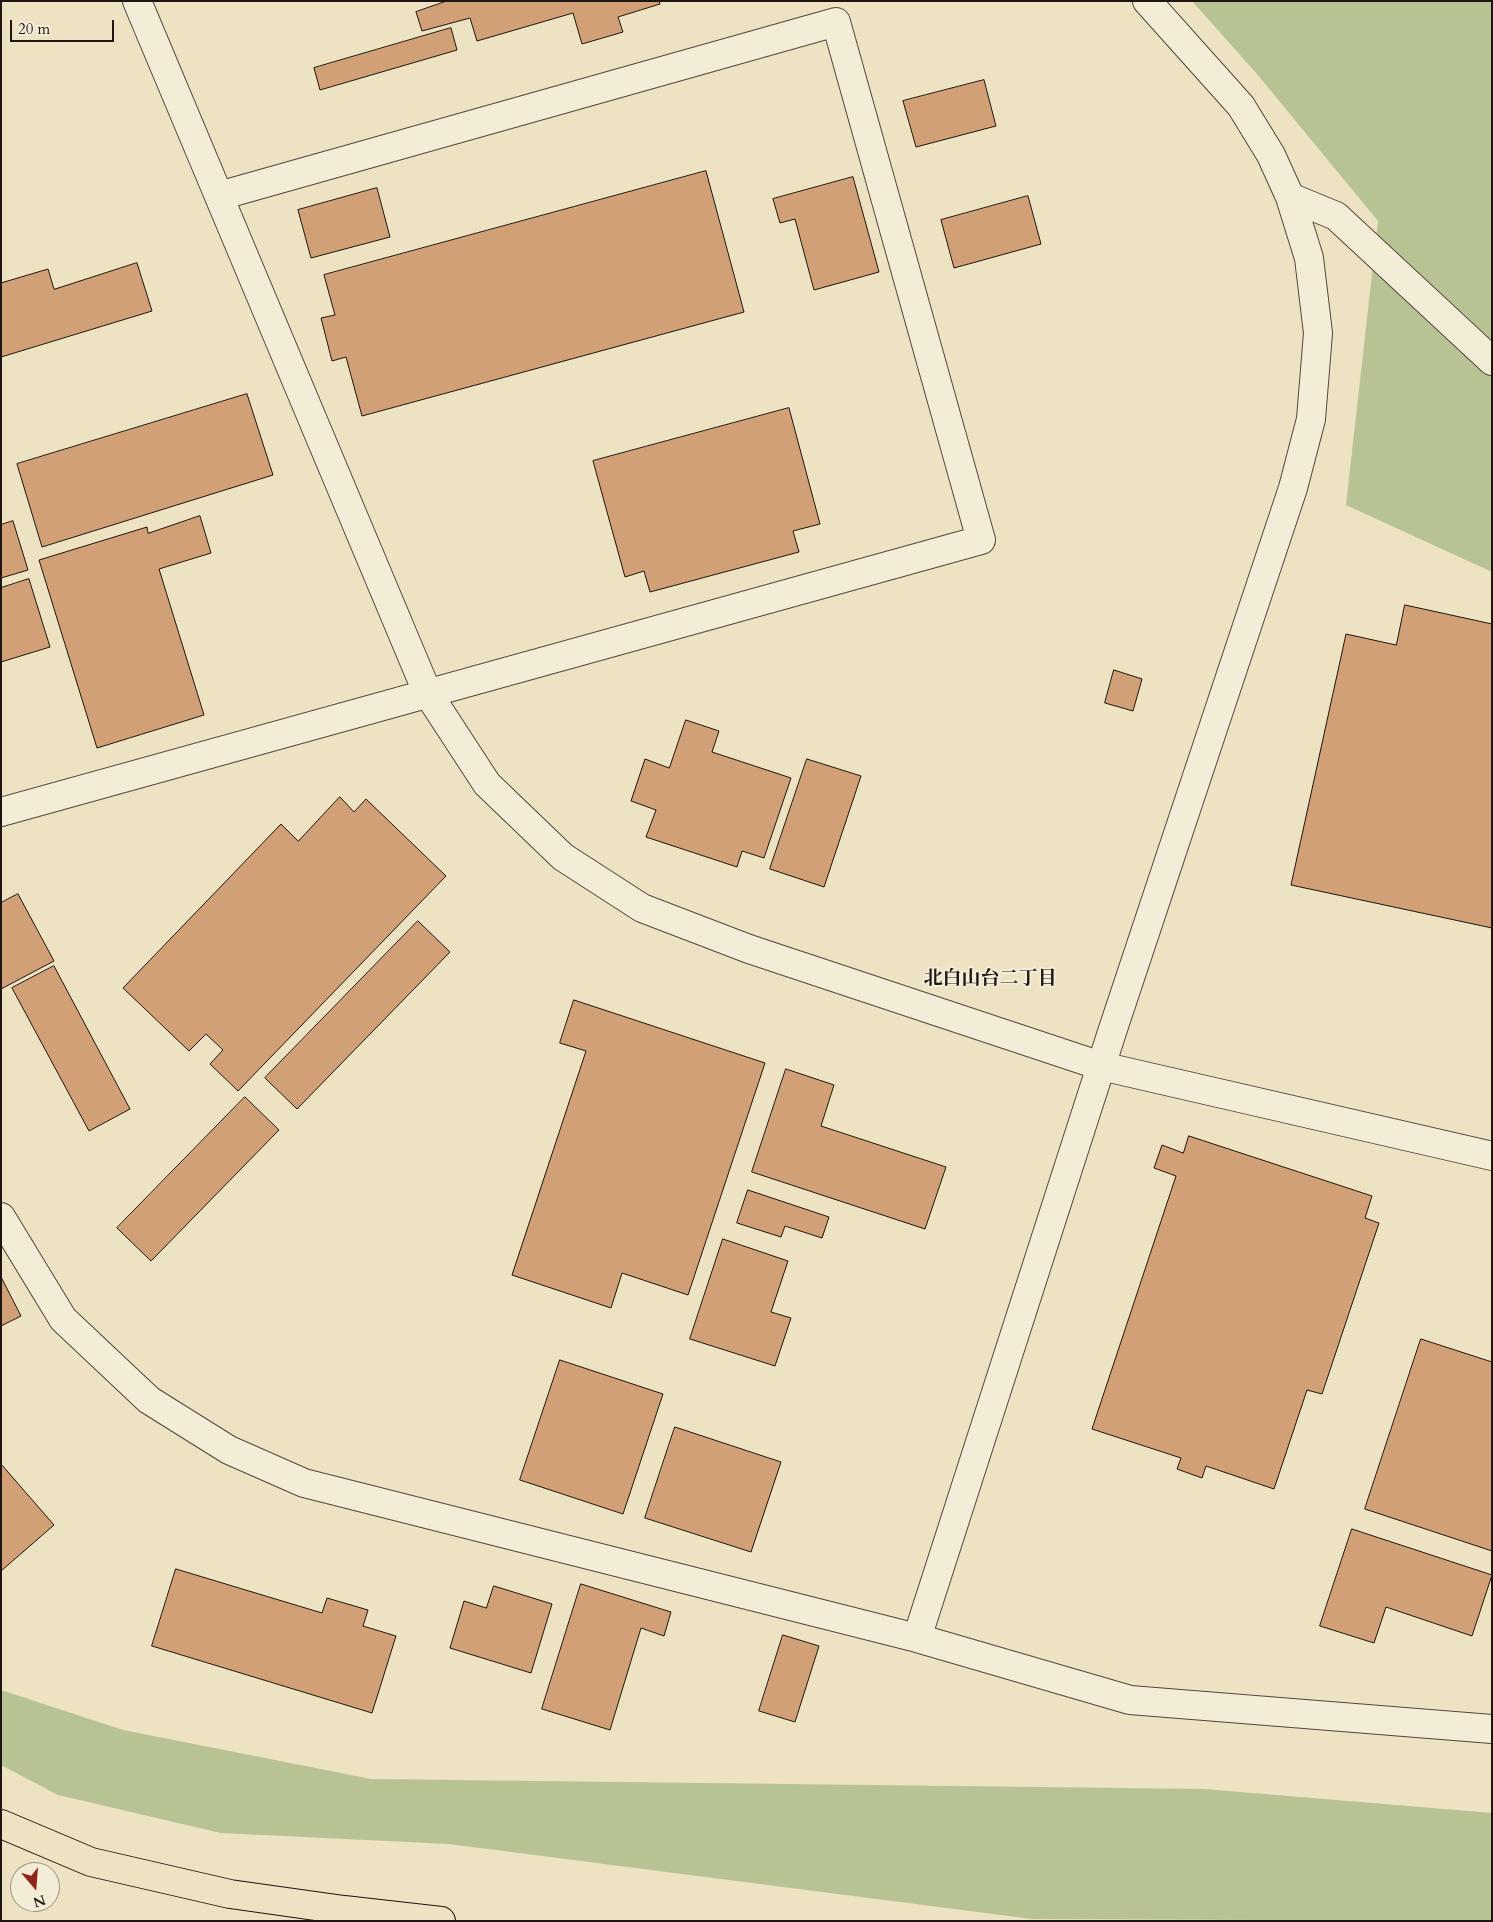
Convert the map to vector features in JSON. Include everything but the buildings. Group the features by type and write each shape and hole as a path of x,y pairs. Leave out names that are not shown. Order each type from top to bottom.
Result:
{"highway":[{"path":"1,1824 91,1862 230,1894 442,1921"}],"street":[{"path":"137,1 427,692 487,784 563,857 642,908 749,949 1101,1066 1492,1156"},
{"path":"917,1638 1101,1066 1293,488 1311,419 1318,333 1309,258 1290,197 1271,155 1241,106 1147,1"},
{"path":"1,812 427,692 981,540 836,22 219,196"},
{"path":"1290,197 1336,216 1492,361"},
{"path":"1,1217 63,1319 149,1400 228,1450 304,1483 917,1638 1130,1700 1492,1729"}],"green space":[{"path":"1192,1 1492,1 1492,572 1346,505 1378,221 1257,74"},
{"path":"1,1690 123,1730 371,1779 1204,1789 1492,1813 1492,1921 1032,1919 449,1844 221,1833 58,1795 1,1765"}],"district":[{"name":"北白山台二丁目","path":"990,980"}]}
